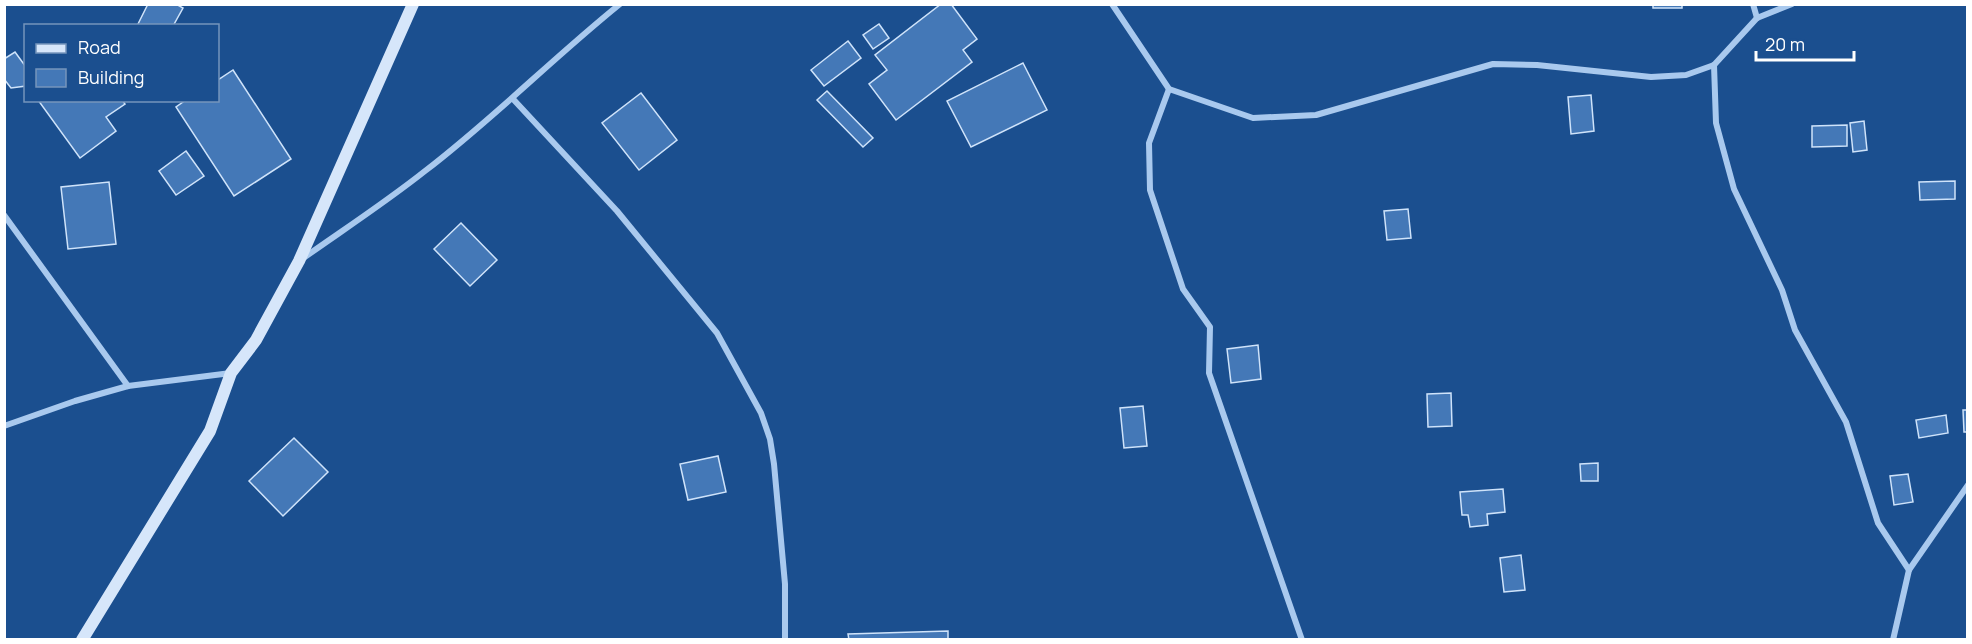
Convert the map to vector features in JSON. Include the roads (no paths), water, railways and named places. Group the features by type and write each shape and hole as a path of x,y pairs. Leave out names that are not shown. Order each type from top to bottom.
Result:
{"street":[{"path":"82,639 210,431 231,373 256,340 299,261 413,4"},
{"path":"299,261 425,172 513,99 620,4"},
{"path":"1112,4 1169,89 1253,118 1316,115 1493,64 1537,64 1651,77 1686,75 1714,65 1757,18 1792,4"},
{"path":"1753,4 1757,18"},
{"path":"1714,65 1716,123 1734,189 1782,290 1795,330 1846,422 1878,523 1909,570"},
{"path":"1169,89 1149,143 1150,190 1183,289 1210,327 1209,373 1302,639"},
{"path":"513,99 617,211 717,333 761,414 770,439 774,464 785,584 785,639"},
{"path":"4,215 128,386"},
{"path":"4,426 75,401 128,386 231,373"},
{"path":"1893,639 1909,570 1968,485"}]}
